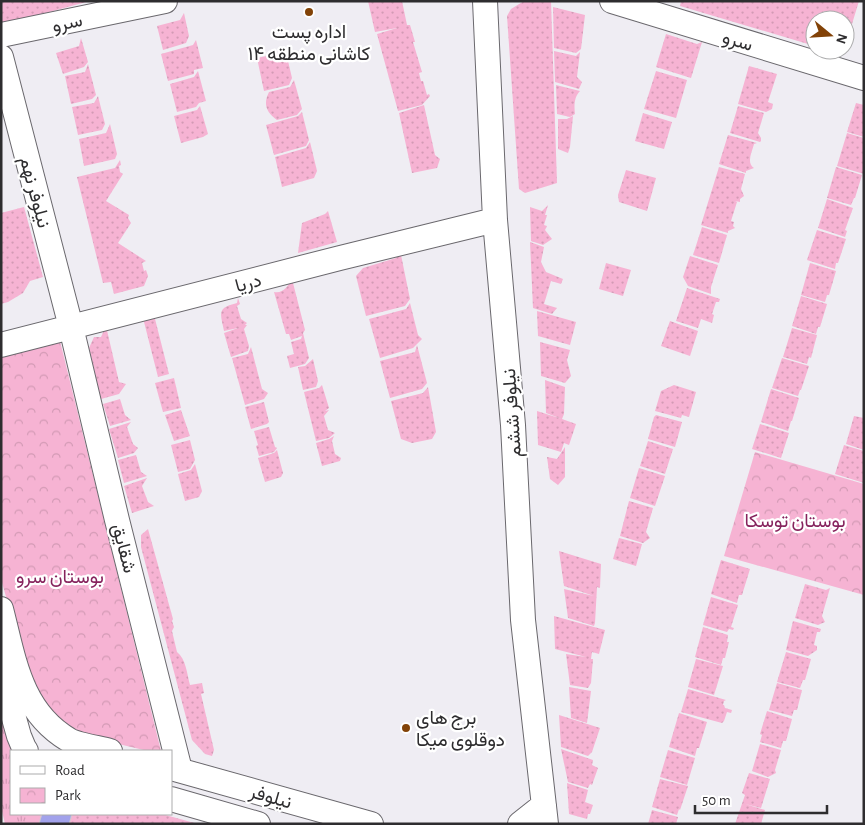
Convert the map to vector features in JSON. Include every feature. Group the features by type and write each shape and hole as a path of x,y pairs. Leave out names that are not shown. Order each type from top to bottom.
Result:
{"street":[{"name":"سرو","path":"1,35 164,1"},
{"name":"نیلوفر ششم","path":"486,1 495,220 513,425 523,620 545,815"},
{"name":"سرو","path":"612,1 864,78"},
{"path":"1,56 27,30"},
{"name":"نیلوفر نهم","path":"1,56 72,326"},
{"name":"دریا","path":"1,345 495,220"},
{"name":"شقایق","path":"72,326 172,750"},
{"path":"1,609 19,677 29,698 62,746 100,750"},
{"path":"1,672 19,736 25,750"},
{"name":"شقایق","path":"172,752 176,769"},
{"name":"نیلوفر","path":"176,769 371,824"},
{"name":"نیلوفر","path":"172,799 258,824"},
{"path":"520,824 545,815"}],"green space":[{"path":"1,1 90,1 1,25"},
{"path":"368,1 402,1 407,25 410,25 415,42 413,42 422,72 419,73 421,81 423,81 427,95 429,94 430,96 422,105 398,111 377,34 397,28 375,32"},
{"path":"524,1 551,1 557,183 525,193 519,189 507,16 511,9"},
{"path":"681,1 859,1 855,14 855,10 805,10 805,43 680,6"},
{"path":"553,7 585,15 581,49 576,53 554,48"},
{"path":"184,13 189,36 186,43 163,50 157,26 180,20"},
{"path":"666,34 697,44 702,42 691,78 656,67"},
{"path":"81,38 88,62 84,67 63,74 56,53 79,46"},
{"path":"196,40 203,68 194,70 194,74 168,81 161,54 193,45"},
{"path":"285,48 292,78 289,85 264,91 257,58 281,53"},
{"path":"554,51 576,56 580,52 577,77 582,82 579,89 555,82"},
{"path":"88,64 96,95 92,99 71,104 65,76 85,72"},
{"path":"749,66 777,74 768,102 773,104 772,109 766,112 738,104"},
{"path":"198,71 206,101 199,103 196,107 177,112 170,84 194,77"},
{"path":"656,71 687,80 676,118 644,109"},
{"path":"294,80 302,109 297,115 277,120 270,114 267,108 266,100 269,92 290,87"},
{"path":"556,85 580,91 575,102 575,114 570,117 557,114"},
{"path":"98,96 105,124 102,130 78,135 72,107 94,103"},
{"path":"856,103 864,105 864,137 847,132"},
{"path":"424,105 435,155 440,159 437,168 412,173 399,113"},
{"path":"200,106 208,134 181,143 174,116 197,110"},
{"path":"738,106 764,113 758,133 761,138 760,142 730,133"},
{"path":"302,112 309,140 306,146 274,155 266,125 298,116"},
{"path":"643,113 672,122 664,149 635,141"},
{"path":"573,116 568,153 558,149 558,119 567,119"},
{"path":"110,124 117,154 115,159 84,166 79,139 106,133"},
{"path":"847,133 864,138 864,174 837,166"},
{"path":"728,135 757,143 754,144 750,157 750,163 754,168 746,171 746,173 719,164"},
{"path":"310,142 317,171 314,178 282,187 275,157 306,148"},
{"path":"120,160 120,172 123,174 106,201 129,215 128,218 131,223 118,243 146,261 142,263 144,271 146,270 148,276 144,286 114,294 111,282 103,283 77,177 115,168"},
{"path":"719,167 745,174 741,189 744,196 740,199 740,202 735,201 737,202 731,221 734,222 733,226 735,228 728,231 728,233 701,225"},
{"path":"836,167 862,175 851,205 827,198"},
{"path":"626,170 656,178 647,211 619,202 618,195"},
{"path":"827,199 853,208 845,230 847,231 845,237 818,228"},
{"path":"548,205 544,225 547,226 545,230 552,239 543,245 531,241 530,207 542,211"},
{"path":"24,207 43,277 30,281 23,293 1,304 1,213"},
{"path":"328,211 337,242 298,253 302,223"},
{"path":"702,227 727,235 719,263 693,255"},
{"path":"817,230 846,239 835,269 807,260"},
{"path":"530,242 544,247 541,262 546,272 563,279 561,284 551,281 544,304 557,308 552,314 533,308"},
{"path":"400,250 410,299 405,306 366,316 356,276 363,268 396,258"},
{"path":"690,256 718,265 711,287 711,294 688,286 683,277"},
{"path":"606,263 631,270 623,296 599,289"},
{"path":"810,263 836,271 825,302 801,295"},
{"path":"292,279 305,330 303,333 309,358 305,364 290,368 287,356 294,354 291,342 301,339 302,336 291,340 289,334 286,334 274,292 283,291"},
{"path":"687,288 720,299 719,302 716,302 712,314 714,315 712,323 701,319 698,328 676,321"},
{"path":"801,296 827,304 816,334 792,326"},
{"path":"238,298 240,304 237,306 241,319 247,323 244,329 249,346 248,351 231,357 224,333 238,328 224,331 221,315 223,309 237,303"},
{"path":"410,303 418,335 422,339 413,348 380,358 369,319 406,309"},
{"path":"537,311 576,322 570,345 538,336"},
{"path":"154,315 169,374 158,377 143,318"},
{"path":"670,321 698,331 690,356 661,346"},
{"path":"106,326 119,382 126,384 119,394 101,399 89,348 94,337 101,337"},
{"path":"792,328 817,335 811,358 809,357 807,364 783,357"},
{"name":"بوستان سرو","path":"60,341 161,750 144,750 72,733 34,697 1,579 1,356"},
{"path":"540,342 570,350 567,360 571,376 565,383 541,376"},
{"path":"417,345 427,383 422,389 390,398 380,361 415,352"},
{"path":"251,347 262,389 268,393 264,399 245,405 232,358 248,354"},
{"path":"782,358 809,366 798,396 772,388"},
{"path":"313,359 318,381 316,387 303,390 298,367 305,366"},
{"path":"174,378 181,408 163,412 155,383"},
{"path":"545,380 565,387 564,414 562,419 546,413"},
{"path":"322,385 329,408 325,411 329,410 324,416 328,430 335,433 329,438 316,441 304,392 319,388"},
{"path":"674,385 696,392 689,417 682,415 681,418 655,411 661,391"},
{"path":"428,387 436,432 432,439 412,443 401,439 391,401 423,393"},
{"path":"771,389 799,398 788,431 761,422"},
{"path":"120,399 125,415 131,420 110,426 103,404"},
{"path":"264,402 269,422 251,429 245,407"},
{"path":"181,410 190,436 174,441 165,415"},
{"path":"537,411 576,424 569,445 564,443 561,452 538,445"},
{"path":"656,415 682,422 675,447 648,439"},
{"path":"854,416 864,418 864,450 846,444"},
{"path":"131,422 127,427 133,444 138,448 134,453 118,458 109,429"},
{"path":"760,424 789,433 781,458 752,449"},
{"path":"269,427 275,447 277,448 274,452 259,456 254,431"},
{"path":"334,436 332,441 335,454 341,458 340,461 322,466 316,443"},
{"path":"190,440 195,460 190,469 178,472 171,445"},
{"path":"648,441 673,449 665,474 640,466"},
{"path":"844,445 864,451 864,483 835,474"},
{"path":"565,447 565,477 558,485 550,479 547,457 557,459"},
{"path":"277,450 283,473 281,477 265,482 258,458 274,453"},
{"name":"بوستان توسکا","path":"755,452 864,484 864,595 724,556"},
{"path":"136,455 141,472 147,476 124,483 118,460"},
{"path":"195,464 202,491 199,497 185,501 178,474 191,470"},
{"path":"639,468 665,476 655,506 630,498"},
{"path":"147,478 142,486 148,502 154,506 132,513 124,486"},
{"path":"629,501 653,508 646,532 650,538 643,543 620,536"},
{"path":"148,529 173,619 174,627 172,631 177,652 184,663 190,685 202,683 204,693 201,694 214,750 212,756 205,754 192,740 141,547 141,535"},
{"path":"619,538 642,544 636,566 613,559"},
{"path":"559,551 601,564 600,588 597,587 594,626 568,618 564,589 594,596 564,586"},
{"path":"721,560 750,569 742,595 739,595 737,603 711,594"},
{"path":"805,584 826,590 830,588 822,616 825,622 818,625 795,618"},
{"path":"711,597 738,605 731,627 734,628 733,630 729,629 727,632 703,625"},
{"path":"554,616 605,630 599,654 592,652 591,683 588,688 570,685 566,654 586,657 555,649"},
{"path":"793,621 821,629 820,632 817,632 814,645 817,646 817,650 808,656 786,650"},
{"path":"703,627 728,635 727,642 729,642 721,665 695,657"},
{"path":"786,652 811,659 805,680 803,680 800,688 777,682"},
{"path":"696,659 723,666 714,695 688,687"},
{"path":"777,683 802,690 797,710 794,710 792,716 769,710"},
{"path":"569,687 591,691 587,723 571,718"},
{"path":"688,689 726,700 723,705 725,708 732,710 731,713 727,712 722,723 681,712"},
{"path":"1,695 17,750 10,750 10,815 46,815 43,824 5,824 1,807"},
{"path":"767,711 792,719 786,741 783,741 781,748 760,742 762,735 760,734"},
{"path":"679,713 707,722 695,756 669,747"},
{"path":"559,715 600,728 592,752 588,756 561,747"},
{"path":"760,744 781,750 775,770 776,773 768,777 752,771"},
{"path":"561,749 593,760 592,765 598,768 592,785 590,784 588,788 568,782"},
{"path":"668,750 695,758 687,785 660,777"},
{"path":"749,773 770,779 761,808 745,804 765,810 761,824 735,824 745,795 742,793"},
{"path":"660,779 688,786 677,815 652,807"},
{"path":"567,783 588,790 585,802 593,805 587,819 569,814"},
{"path":"652,810 678,817 676,824 648,824"},
{"path":"66,815 166,815 198,824 64,824"}],"place":[{"name":"اداره پست کاشانی منطقه ۱۴","path":"309,12"},
{"name":"برج های دوقلوی میکا","path":"406,728"}]}
